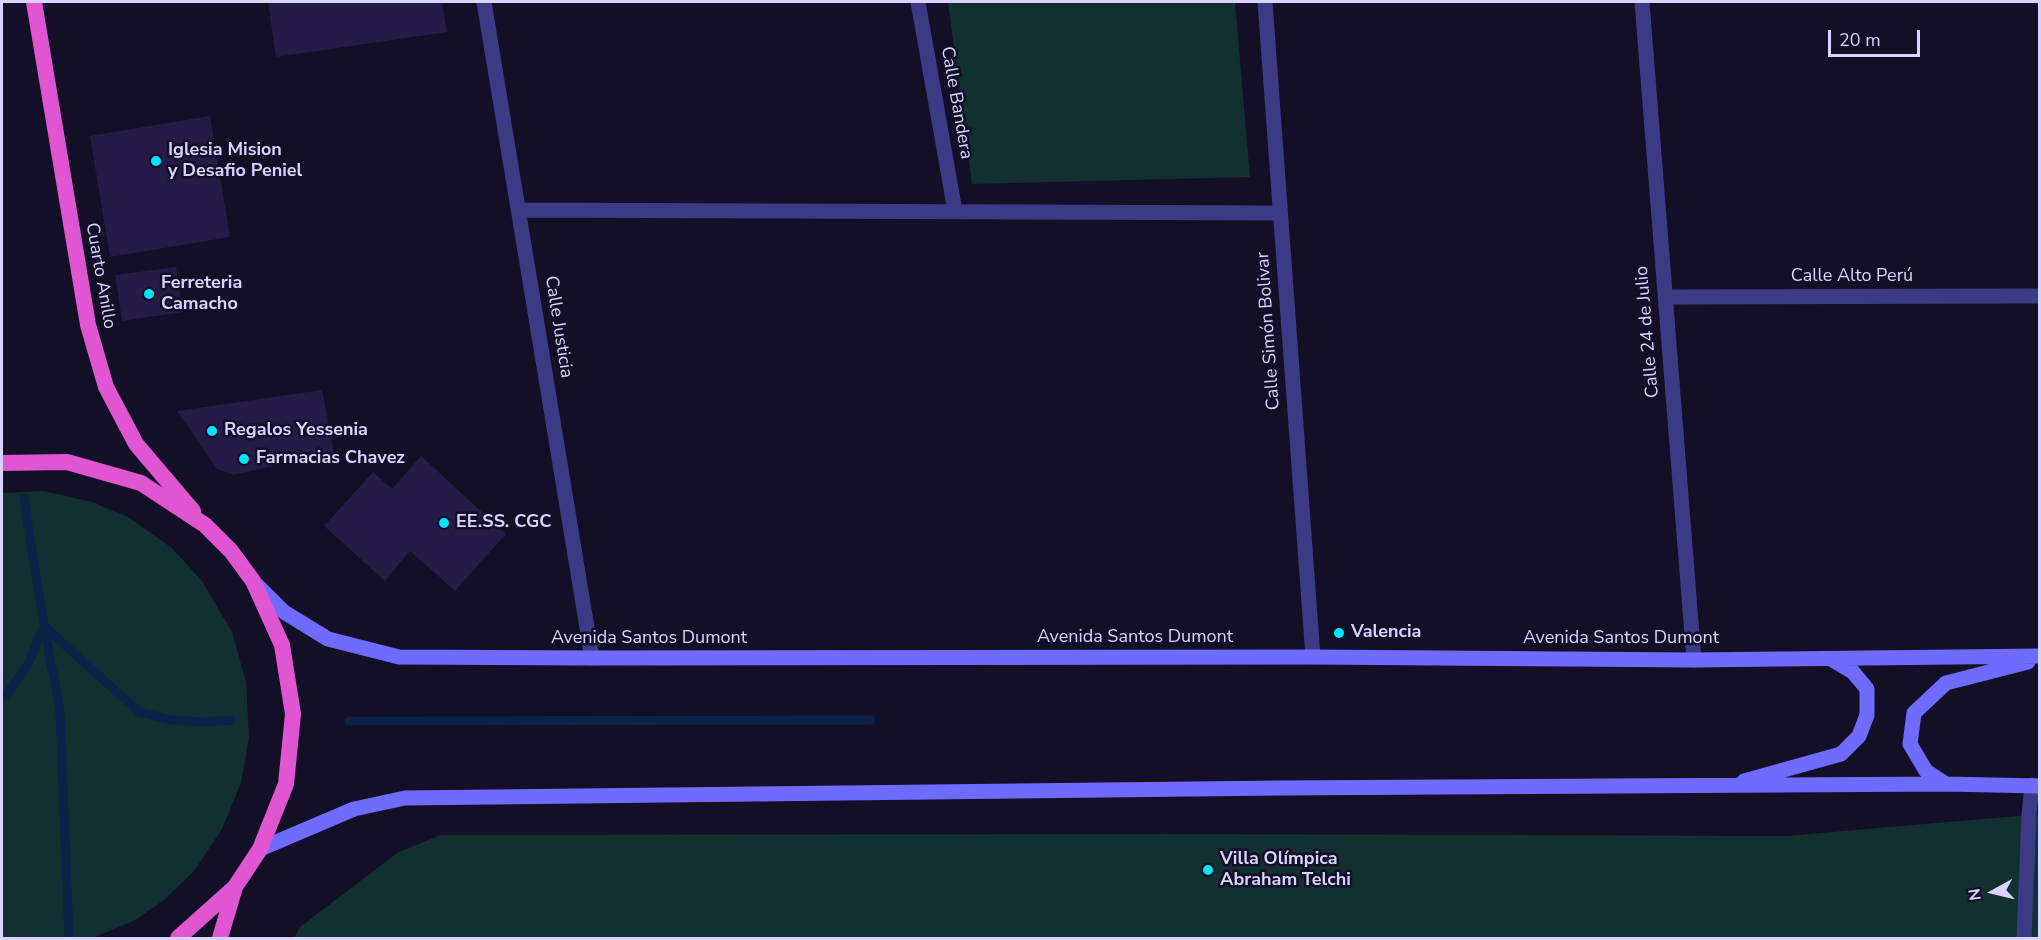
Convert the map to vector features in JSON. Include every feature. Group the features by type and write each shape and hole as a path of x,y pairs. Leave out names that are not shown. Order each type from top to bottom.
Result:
{"highway":[{"name":"Cuarto Anillo","path":"34,2 88,325 106,387 136,444 205,525"},
{"path":"2,463 67,462 141,483 205,525 231,551 253,581 282,645 293,714 286,784 260,849 235,887 178,939"},
{"path":"220,939 235,887"}],"main road":[{"name":"Avenida Santos Dumont","path":"253,581 284,612 328,639 399,657 1313,657 1694,660 2040,657"},
{"path":"1946,784 1926,771 1910,744 1914,713 1946,683 2040,657"},
{"path":"1723,787 1841,754 1859,736 1867,715 1867,689 1853,672 1831,659"},
{"path":"260,849 354,809 405,798 1280,788 1946,784 2036,786"}],"street":[{"name":"Calle Justicia","path":"484,2 592,658"},
{"name":"Calle Bandera","path":"918,2 955,211"},
{"name":"Calle Simón Bolivar","path":"1265,2 1313,657"},
{"name":"Calle 24 de Julio","path":"1642,2 1694,660"},
{"path":"519,210 1280,213"},
{"name":"Calle Alto Perú","path":"1665,297 2040,296"},
{"path":"2024,939 2029,815 2036,786"}],"green space":[{"path":"948,2 1235,2 1250,177 972,184"},
{"path":"43,491 92,502 128,517 172,548 202,581 232,632 246,682 249,737 241,783 222,829 194,871 164,900 135,920 93,938 2,938 2,493"},
{"name":"Villa Olímpica Abraham Telchi","path":"2039,815 2039,938 294,938 300,927 397,853 441,835 1786,836"}],"building":[{"path":"268,2 442,2 447,32 276,57"},
{"path":"210,116 230,237 110,257 90,136"},
{"name":"Ferreteria Camacho","path":"176,267 183,312 122,321 115,275"},
{"path":"322,390 334,452 234,475 217,469 177,411"},
{"path":"421,456 506,534 455,591 410,551 385,581 324,526 373,472 392,489"}],"waterway":[{"path":"24,499 60,711 69,938"},
{"path":"2,697 6,695 28,664 44,626 139,712 171,720 203,722 231,720"},
{"path":"349,721 871,720"}],"place":[{"name":"Iglesia Mision y Desafio Peniel","path":"156,161"},
{"name":"Ferreteria Camacho","path":"149,294"},
{"name":"Regalos Yessenia","path":"212,431"},
{"name":"Farmacias Chavez","path":"244,459"},
{"name":"EE.SS. CGC","path":"444,523"},
{"name":"Valencia","path":"1339,633"},
{"name":"Villa Olímpica Abraham Telchi","path":"1208,870"}]}
